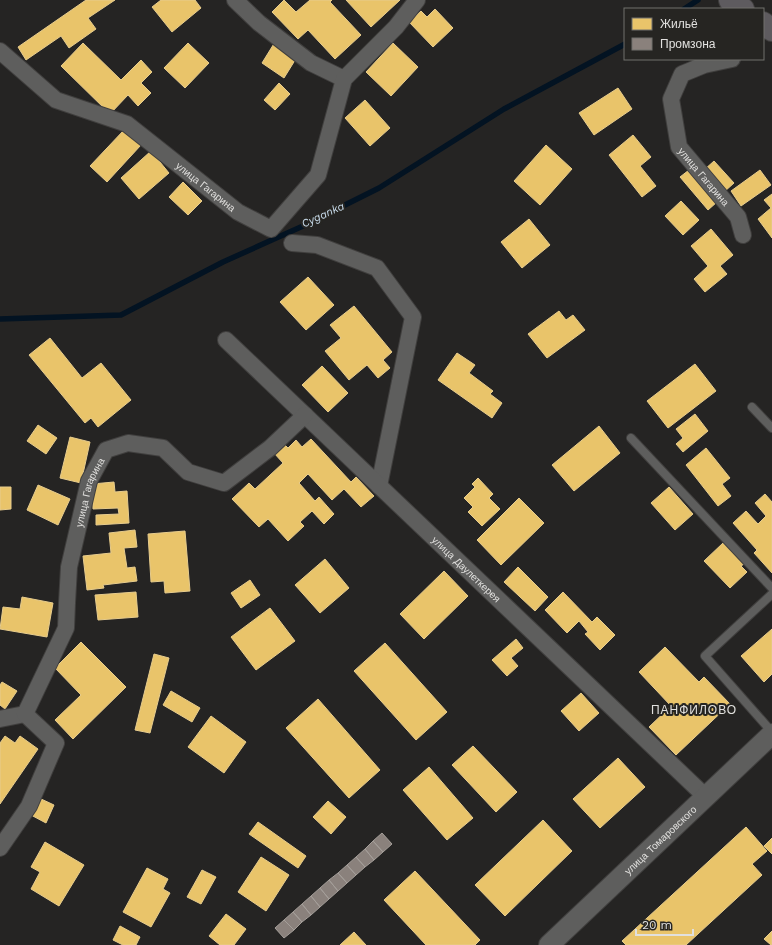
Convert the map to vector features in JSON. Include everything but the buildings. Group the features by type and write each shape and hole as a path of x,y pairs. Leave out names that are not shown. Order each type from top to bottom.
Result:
{"main road":[{"path":"730,0 742,8"},
{"path":"764,24 772,30"}],"street":[{"path":"235,0 259,23 312,63 344,79"},
{"name":"улица Гагарина","path":"0,51 56,100 126,124 238,212 271,229 318,175 344,79 396,27 417,0"},
{"name":"улица Гагарина","path":"727,60 704,65 682,74 671,99 679,147 738,217 743,235"},
{"path":"292,243 317,245 377,268 413,317 379,486"},
{"name":"улица Даулеткерея","path":"226,340 706,797"},
{"name":"улица Гагарина","path":"25,714 66,628 69,567 89,481 106,450 128,443 163,448 188,472 224,483 270,448 305,415"},
{"path":"0,719 25,714 56,743 29,806 0,848"},
{"name":"улица Томаровского","path":"548,945 772,733"}],"lane":[{"path":"752,407 772,428"},
{"path":"631,438 772,588"},
{"path":"772,594 705,656 772,733"}],"waterway":[{"name":"Cyganka","path":"686,8 698,0"},
{"name":"Cyganka","path":"0,319 121,315 223,262 303,226 379,188 504,109 624,45"}],"district":[{"name":"ПАНФИЛОВО","path":"694,710"}]}
